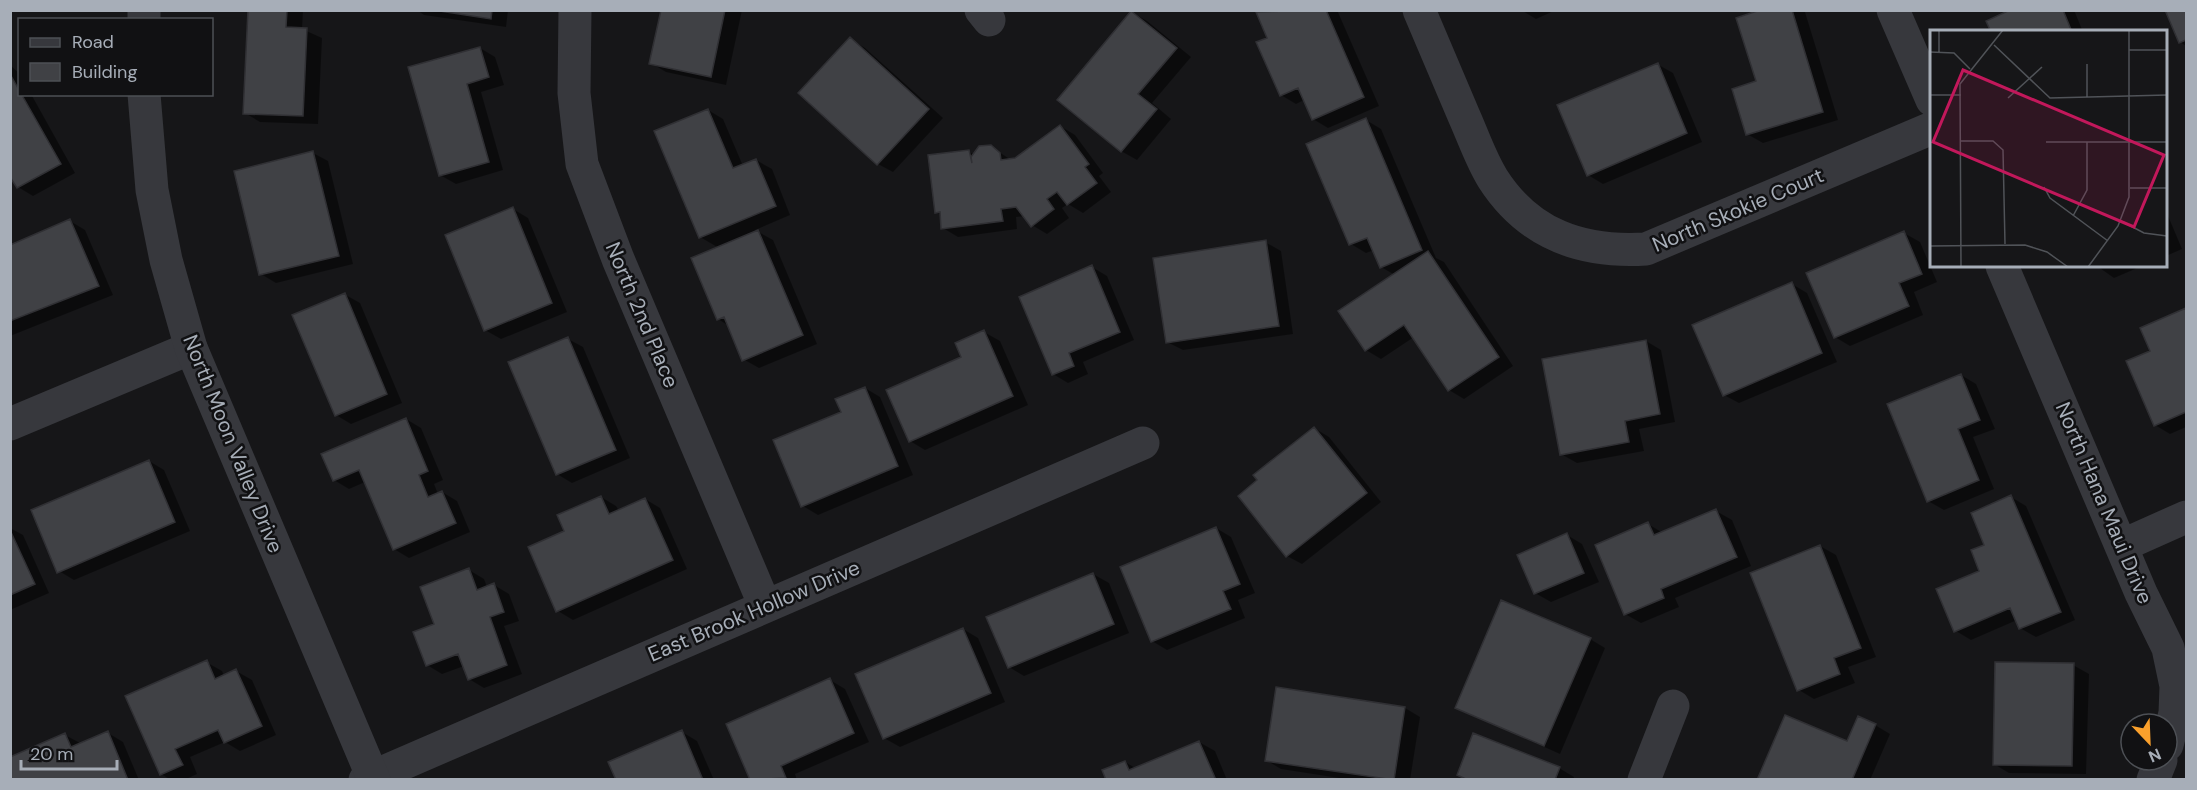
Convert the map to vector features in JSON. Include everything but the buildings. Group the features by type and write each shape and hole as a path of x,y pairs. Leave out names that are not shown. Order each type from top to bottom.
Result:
{"street":[{"name":"North 2nd Place","path":"575,10 574,93 582,164 618,259 765,606"},
{"name":"North Skokie Court","path":"1419,10 1491,177 1511,204 1539,226 1585,246 1614,251 1646,249 1930,129"},
{"path":"1893,10 1930,95"},
{"name":"North Moon Valley Drive","path":"144,96 152,190 166,260 191,348 371,778"},
{"name":"North Hana Maui Drive","path":"2002,267 2121,546 2168,648 2176,686 2175,712"},
{"path":"10,424 191,348"},
{"name":"East Brook Hollow Drive","path":"371,778 1143,443"},
{"path":"2121,546 2187,517"},
{"path":"1644,780 1673,706"}]}
